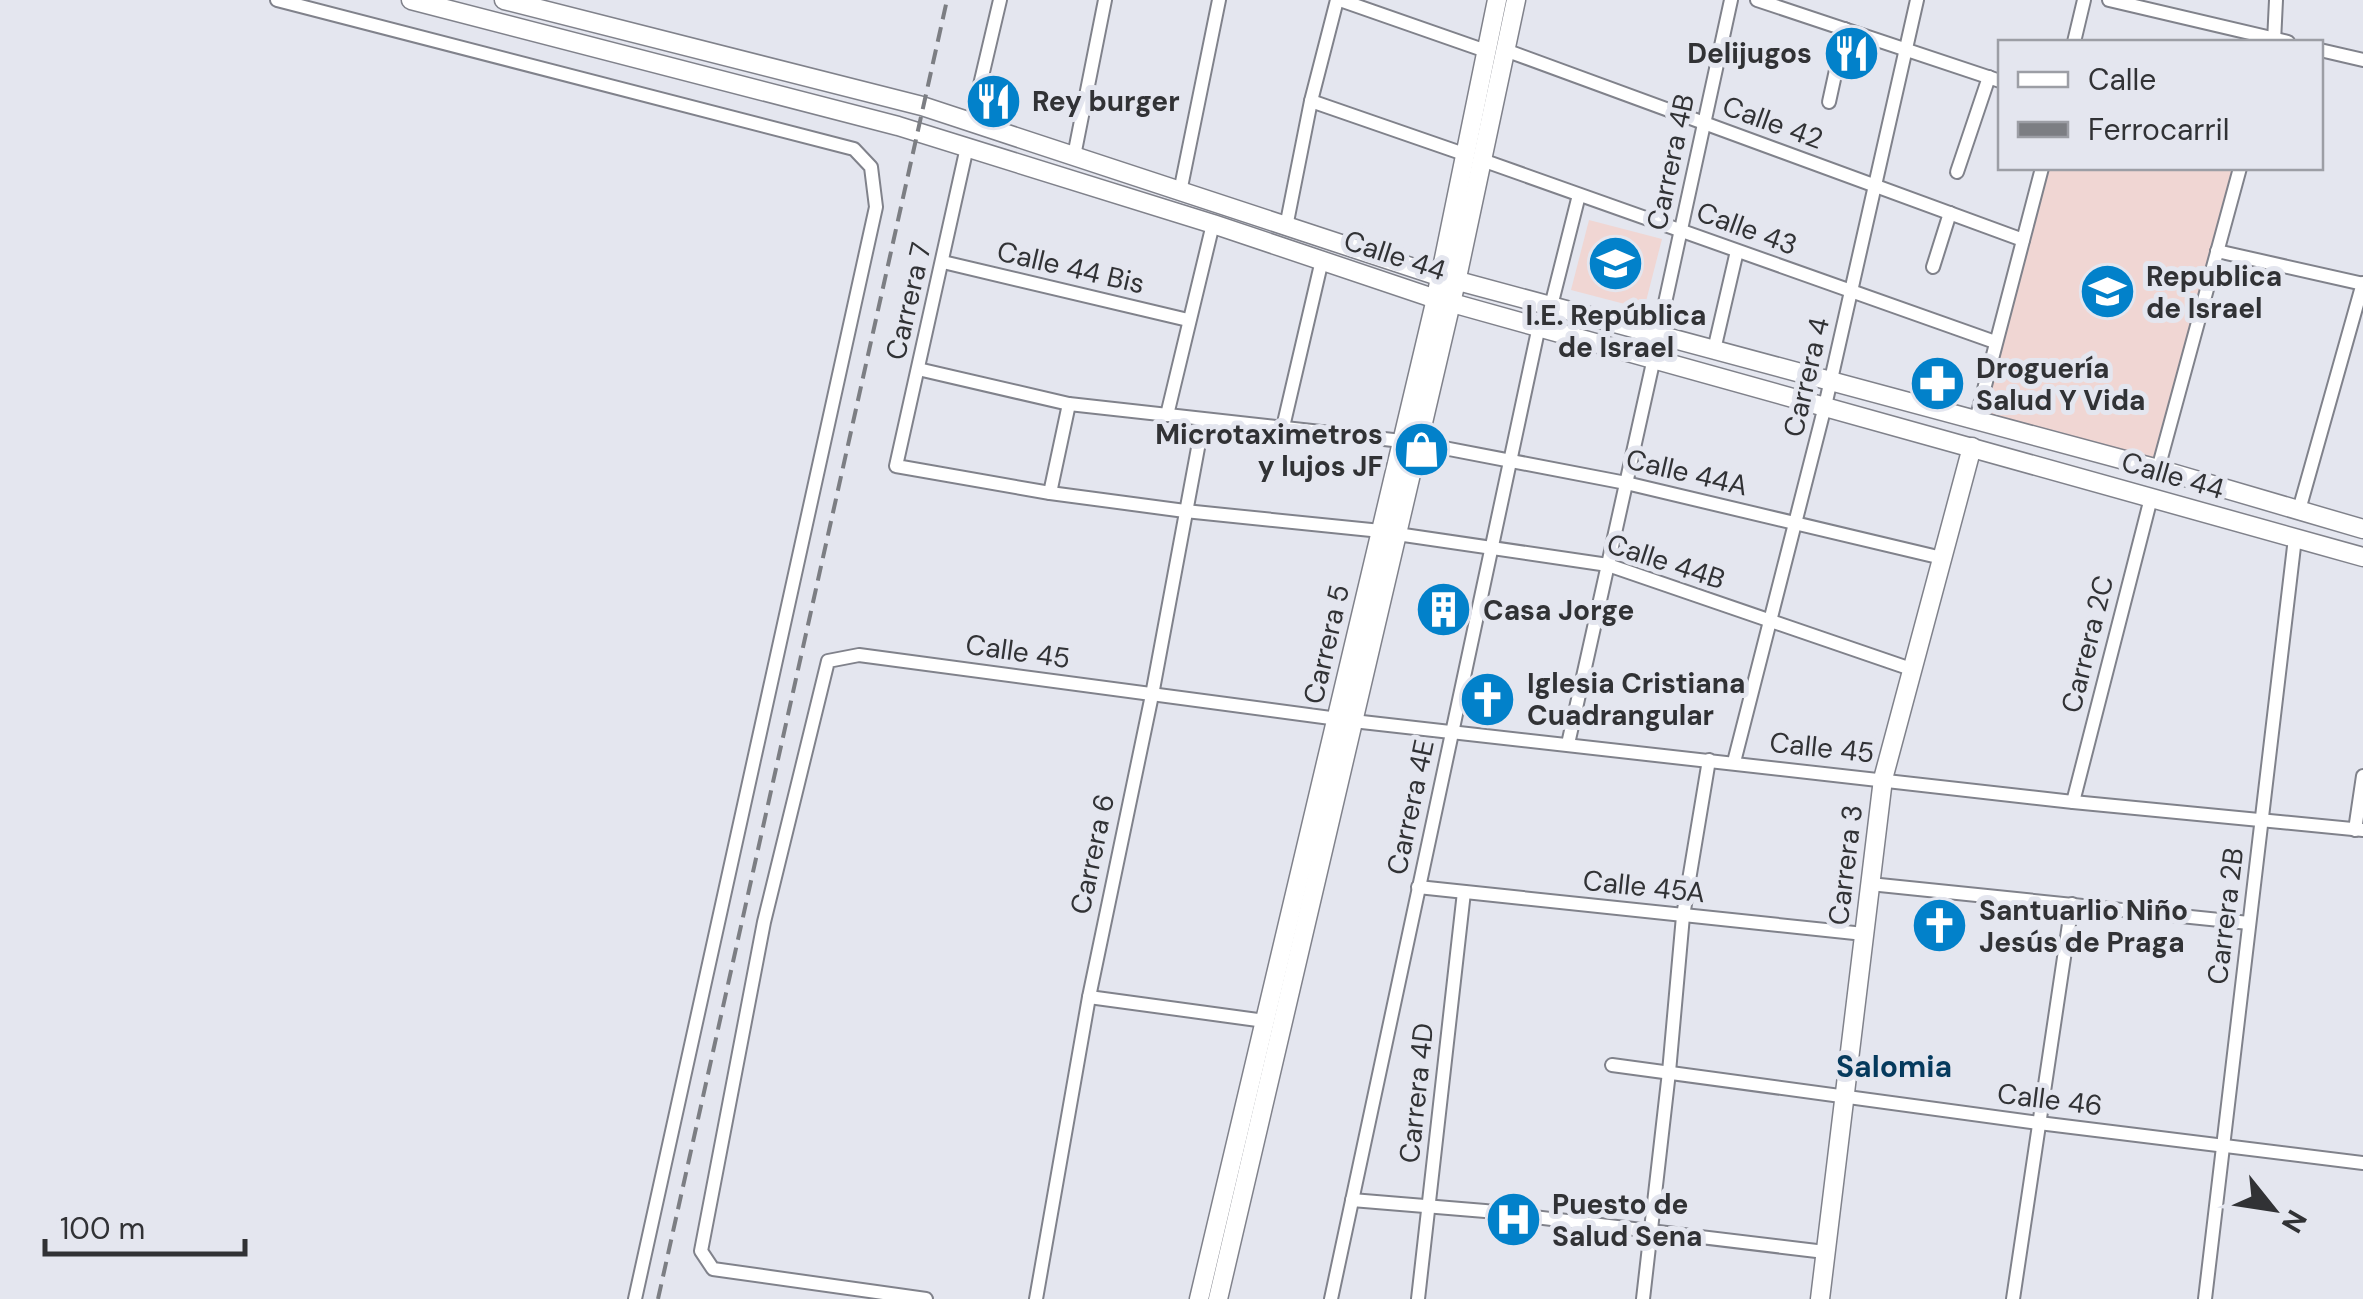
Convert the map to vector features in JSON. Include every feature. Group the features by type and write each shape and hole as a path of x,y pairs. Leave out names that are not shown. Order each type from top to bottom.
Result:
{"main road":[{"name":"Calle 44","path":"412,0 898,126 1443,300 2363,557"},
{"name":"Calle 44","path":"504,0 912,104 1447,278 2158,469 2363,529"},
{"name":"Carrera 5","path":"1496,50 1497,0"},
{"name":"Carrera 5","path":"1218,1299 1496,50 1516,0"},
{"name":"Carrera 3","path":"1820,1299 1883,779 1972,447"},
{"path":"2232,520 2239,494"},
{"name":"Carrera 5","path":"1199,1299 1265,1021 1345,720"}],"street":[{"path":"277,0 854,148 871,167 876,207 635,1299"},
{"path":"970,123 1000,0"},
{"path":"1074,156 1105,0"},
{"path":"1180,192 1219,0"},
{"path":"1286,226 1311,101 1338,0"},
{"name":"Calle 42","path":"1338,0 1704,122 2022,240"},
{"name":"Carrera 4B","path":"1658,335 1731,0"},
{"path":"1757,0 1995,79 1956,172"},
{"name":"Carrera 4","path":"1734,762 1825,406 1918,0"},
{"path":"2074,40 2084,0"},
{"path":"2108,0 2275,40"},
{"path":"2276,0 2279,40"},
{"path":"1828,102 1844,29"},
{"path":"2323,51 2363,60"},
{"name":"Calle 43","path":"1311,101 1995,342"},
{"name":"Carrera 7","path":"896,466 968,147"},
{"path":"1976,420 2041,170"},
{"path":"2158,469 2239,170"},
{"path":"1551,306 1579,195"},
{"path":"1933,267 1950,213"},
{"path":"1167,415 1213,224"},
{"path":"1714,350 1737,250"},
{"path":"2218,251 2363,283 2300,510"},
{"path":"1283,427 1322,260"},
{"name":"Calle 44 Bis","path":"943,262 1188,320"},
{"name":"Carrera 4E","path":"1331,1299 1539,326"},
{"path":"1568,744 1654,358"},
{"name":"Calle 44A","path":"918,369 1069,404 1410,442 1510,460 1626,483 1942,558"},
{"path":"1050,493 1069,404"},
{"name":"Carrera 6","path":"1036,1299 1088,998 1152,695 1204,421"},
{"name":"Calle 44B","path":"896,466 1050,493 1389,532 1608,565 1912,669"},
{"name":"Carrera 2C","path":"2073,802 2151,498"},
{"name":"Carrera 2B","path":"2204,1299 2295,538"},
{"name":"Calle 45","path":"926,1299 713,1269 701,1251 764,922 828,661 859,655 1345,720 2073,802 2359,830"},
{"path":"1643,1299 1682,916 1709,760"},
{"path":"2359,830 2363,776"},
{"path":"1870,884 2249,923"},
{"name":"Calle 45A","path":"1418,887 1864,934"},
{"name":"Carrera 4D","path":"1418,1299 1464,892"},
{"path":"2014,1299 2072,904"},
{"path":"1088,998 1265,1021"},
{"name":"Calle 46","path":"1612,1065 2363,1163"},
{"path":"1352,1200 1826,1252"}],"shaded area":[{"name":"Republica de Israel","path":"2045,170 2232,170 2154,463 1982,417"},
{"name":"I.E. República de Israel","path":"1589,220 1662,239 1644,309 1571,290"}],"railway":[{"path":"658,1299 947,0"}],"place":[{"name":"Delijugos","path":"1851,53"},
{"name":"Rey burger","path":"993,101"},
{"name":"I.E. República de Israel","path":"1616,264"},
{"name":"Republica de Israel","path":"2107,292"},
{"name":"Droguería Salud Y Vida","path":"1937,384"},
{"name":"Microtaximetros y lujos JF","path":"1422,450"},
{"name":"Casa Jorge","path":"1444,610"},
{"name":"Iglesia Cristiana Cuadrangular","path":"1488,699"},
{"name":"Santuarlio Niño Jesús de Praga","path":"1940,926"},
{"name":"Puesto de Salud Sena","path":"1513,1220"}],"district":[{"name":"Salomia","path":"1894,1067"}]}
